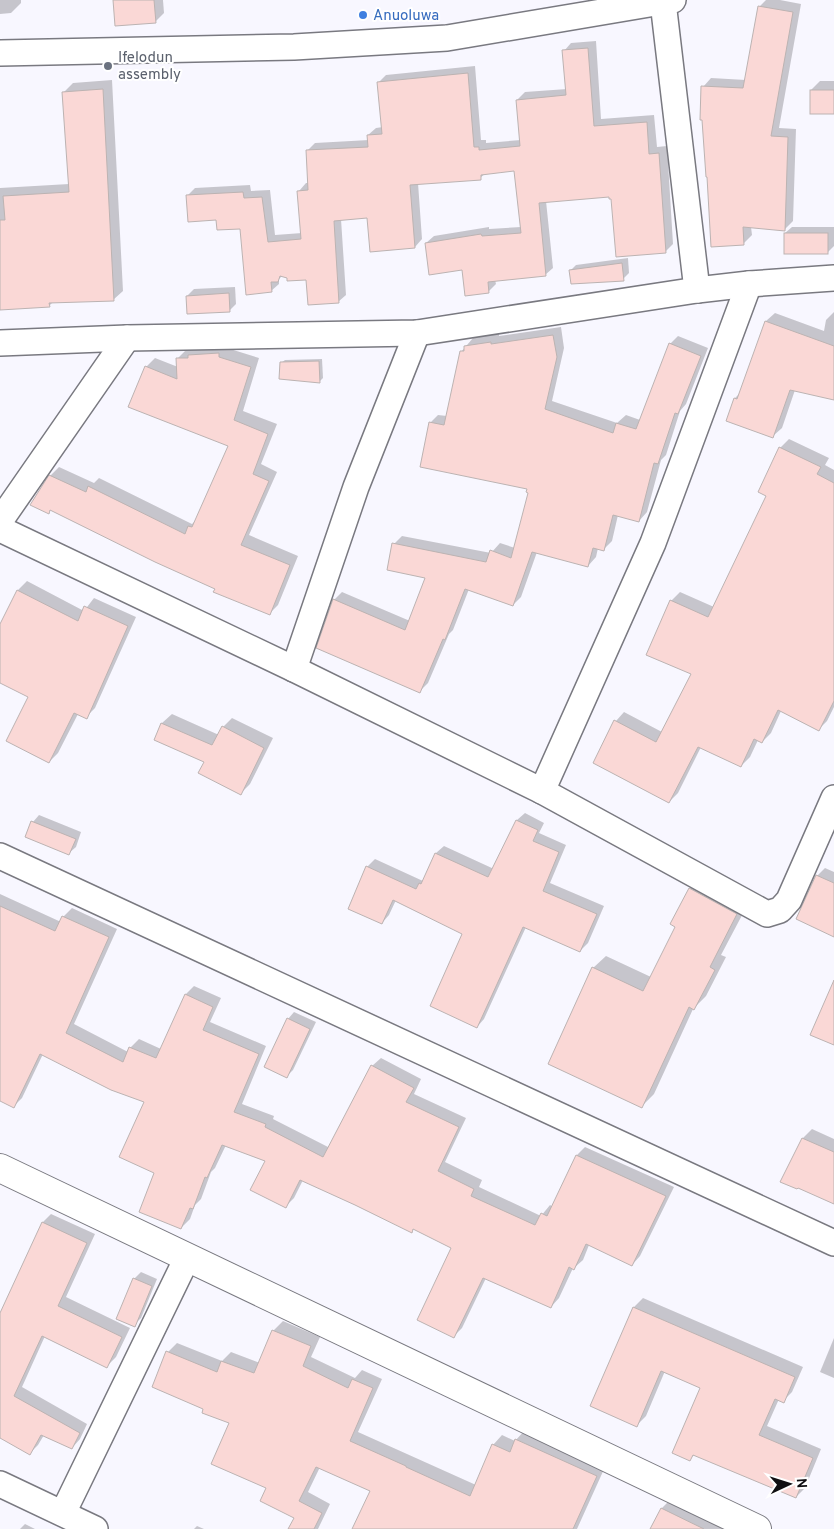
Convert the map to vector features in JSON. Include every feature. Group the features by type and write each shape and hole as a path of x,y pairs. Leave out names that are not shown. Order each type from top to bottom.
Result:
{"street":[{"path":"0,53 294,47 447,38 667,1 697,290"},
{"path":"0,343 127,338 417,333 697,290 834,278"},
{"path":"542,791 653,543 749,284"},
{"path":"294,670 356,487 417,333"},
{"path":"0,521 127,338"},
{"path":"0,529 542,791 767,914 780,910 789,900 834,798"},
{"path":"0,856 834,1243"},
{"path":"0,1168 757,1529"},
{"path":"63,1513 187,1258"},
{"path":"0,1484 94,1529"}],"building":[{"path":"113,0 154,0 156,23 115,26"},
{"path":"758,6 793,12 771,136 788,137 785,231 743,227 744,245 711,247 707,177 702,120 700,120 701,86 743,88"},
{"path":"588,48 594,126 647,122 649,154 659,153 666,253 616,257 611,199 609,197 539,203 546,276 488,282 489,293 465,296 462,270 429,275 425,243 481,234 482,236 521,233 514,171 481,175 481,180 410,185 415,248 370,252 367,218 334,221 339,303 308,305 306,280 287,281 287,278 280,276 278,282 271,282 272,292 246,295 240,229 217,230 216,220 188,222 186,195 243,192 244,198 262,197 268,242 301,239 297,191 308,190 306,150 368,147 367,135 382,134 377,82 468,73 474,147 479,147 479,150 520,146 516,100 566,95 562,50"},
{"path":"103,89 114,301 49,303 50,307 0,310 0,220 5,220 3,196 69,192 62,92"},
{"path":"810,90 834,90 834,114 810,114"},
{"path":"784,233 828,233 828,254 784,254"},
{"path":"622,263 624,281 571,284 569,270"},
{"path":"229,293 230,312 187,314 186,296"},
{"path":"765,321 834,346 834,400 790,390 773,438 726,421 734,398 737,399"},
{"path":"553,335 557,357 545,409 613,433 616,423 636,429 669,343 701,356 678,414 675,413 658,464 654,463 639,522 613,515 604,551 593,548 588,567 532,552 513,606 465,589 445,640 443,639 420,693 316,648 333,599 405,630 425,578 387,570 392,543 486,562 490,550 511,558 528,493 526,492 527,489 420,467 429,422 444,425 460,351 464,351 464,346"},
{"path":"219,353 219,357 251,367 234,420 268,434 253,474 269,481 241,545 290,565 270,615 213,592 215,589 155,562 50,510 49,514 30,505 49,475 86,492 88,486 185,534 188,526 192,527 228,446 128,407 145,366 177,379 176,358 188,358 188,355"},
{"path":"319,361 320,383 279,379 280,362"},
{"path":"779,447 821,467 817,474 834,483 834,701 819,731 778,710 762,743 754,739 741,767 698,747 669,803 593,763 614,720 656,742 691,674 646,655 670,600 708,617 766,496 758,492"},
{"path":"17,590 78,621 84,606 128,626 87,719 74,713 49,763 6,741 28,697 0,683 0,624"},
{"path":"161,723 212,745 222,726 264,748 241,795 198,773 204,762 154,740"},
{"path":"516,820 538,830 533,841 559,852 543,891 597,914 580,952 523,927 477,1028 430,1006 462,934 393,900 382,924 348,909 366,866 416,889 419,883 421,884 435,853 488,877"},
{"path":"31,821 76,839 69,855 25,837"},
{"path":"816,875 834,883 834,937 796,919"},
{"path":"689,888 737,914 710,967 715,970 694,1010 689,1007 642,1108 548,1064 592,967 643,991 675,927 670,924"},
{"path":"0,906 55,931 62,916 109,937 66,1033 123,1062 129,1047 156,1058 185,994 213,1007 203,1030 259,1054 234,1112 266,1124 265,1127 323,1157 371,1065 414,1088 406,1102 459,1127 438,1171 474,1189 471,1196 535,1225 541,1213 547,1216 576,1155 666,1196 632,1266 586,1244 574,1270 569,1267 551,1308 483,1278 454,1338 417,1320 451,1248 413,1229 412,1233 300,1180 286,1208 250,1190 265,1161 222,1145 207,1178 205,1177 193,1209 190,1208 181,1229 139,1212 154,1173 119,1157 144,1102 111,1090 40,1054 14,1108 0,1101"},
{"path":"834,980 834,1045 810,1035"},
{"path":"287,1018 310,1029 287,1078 264,1067"},
{"path":"802,1138 834,1152 834,1204 780,1182"},
{"path":"42,1222 87,1243 58,1306 122,1337 107,1368 42,1336 14,1396 80,1433 72,1449 41,1435 30,1455 0,1438 0,1313"},
{"path":"133,1278 152,1286 135,1327 116,1319"},
{"path":"633,1307 795,1377 784,1403 775,1399 759,1435 813,1458 796,1498 693,1455 690,1461 672,1453 700,1388 661,1371 637,1427 590,1406"},
{"path":"272,1330 311,1346 303,1366 348,1388 352,1379 373,1388 350,1441 470,1496 492,1444 510,1452 515,1439 597,1476 573,1529 352,1529 370,1491 316,1467 299,1501 322,1513 314,1529 288,1529 294,1518 260,1501 266,1488 211,1464 229,1423 202,1413 203,1409 152,1387 166,1351 217,1372 221,1361 254,1373"},
{"path":"661,1508 704,1529 650,1529"}],"place":[{"name":"Anuoluwa","path":"363,15"},
{"name":"Ifelodun assembly","path":"108,66"}]}
